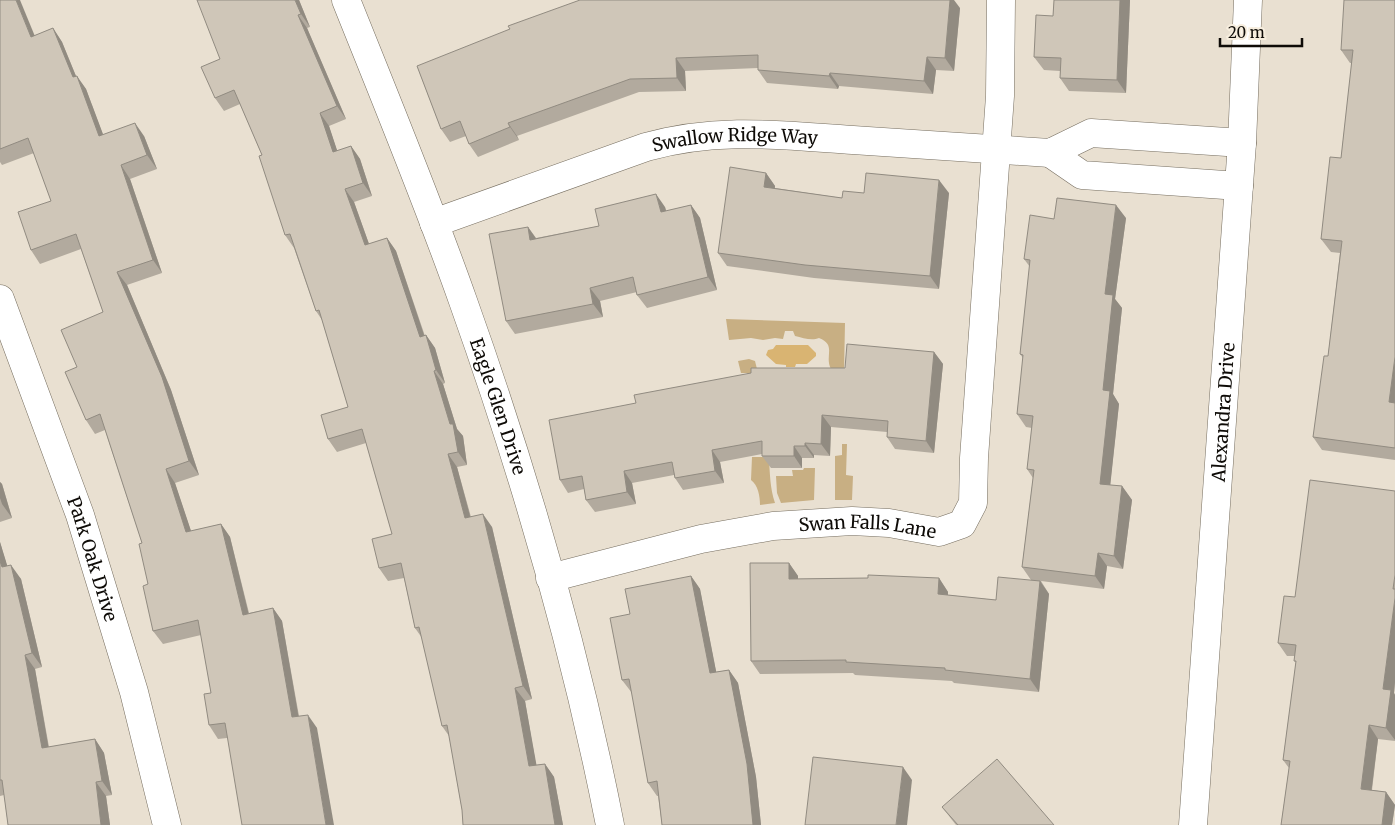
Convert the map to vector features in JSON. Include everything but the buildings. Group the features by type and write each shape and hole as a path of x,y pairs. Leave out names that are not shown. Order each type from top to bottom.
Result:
{"street":[{"name":"Eagle Glen Drive","path":"346,0 463,299 532,509 584,702 610,825"},
{"name":"Swan Falls Lane","path":"550,578 701,539 773,526 852,521 889,523 940,532 962,524 973,503 974,458 1000,96 1001,0"},
{"name":"Alexandra Drive","path":"1193,825 1242,143 1248,0"},
{"name":"Swallow Ridge Way","path":"434,223 646,147 672,140 706,135 767,134 1050,153 1091,133 1242,143"},
{"path":"1144,179 1147,137"},
{"path":"1050,153 1082,175 1239,186"},
{"name":"Park Oak Drive","path":"0,299 80,515 134,692 167,825"}],"shaded area":[{"path":"726,319 845,323 844,373 831,369 829,364 829,347 819,338 804,338 795,336 793,331 785,331 783,339 763,340 751,338 729,340"},
{"path":"776,345 808,345 816,353 816,356 807,364 796,364 795,367 786,367 786,365 776,364 766,355 768,350 773,349"},
{"path":"749,359 755,361 757,369 747,381 747,373 741,373 738,361"},
{"path":"842,444 847,444 846,475 853,476 852,500 835,500 835,456 842,455"},
{"path":"752,457 765,457 769,460 771,486 775,503 760,505 758,491 751,480"},
{"path":"804,468 815,468 814,500 781,503 777,493 776,476 793,476 792,470 803,470"}]}
